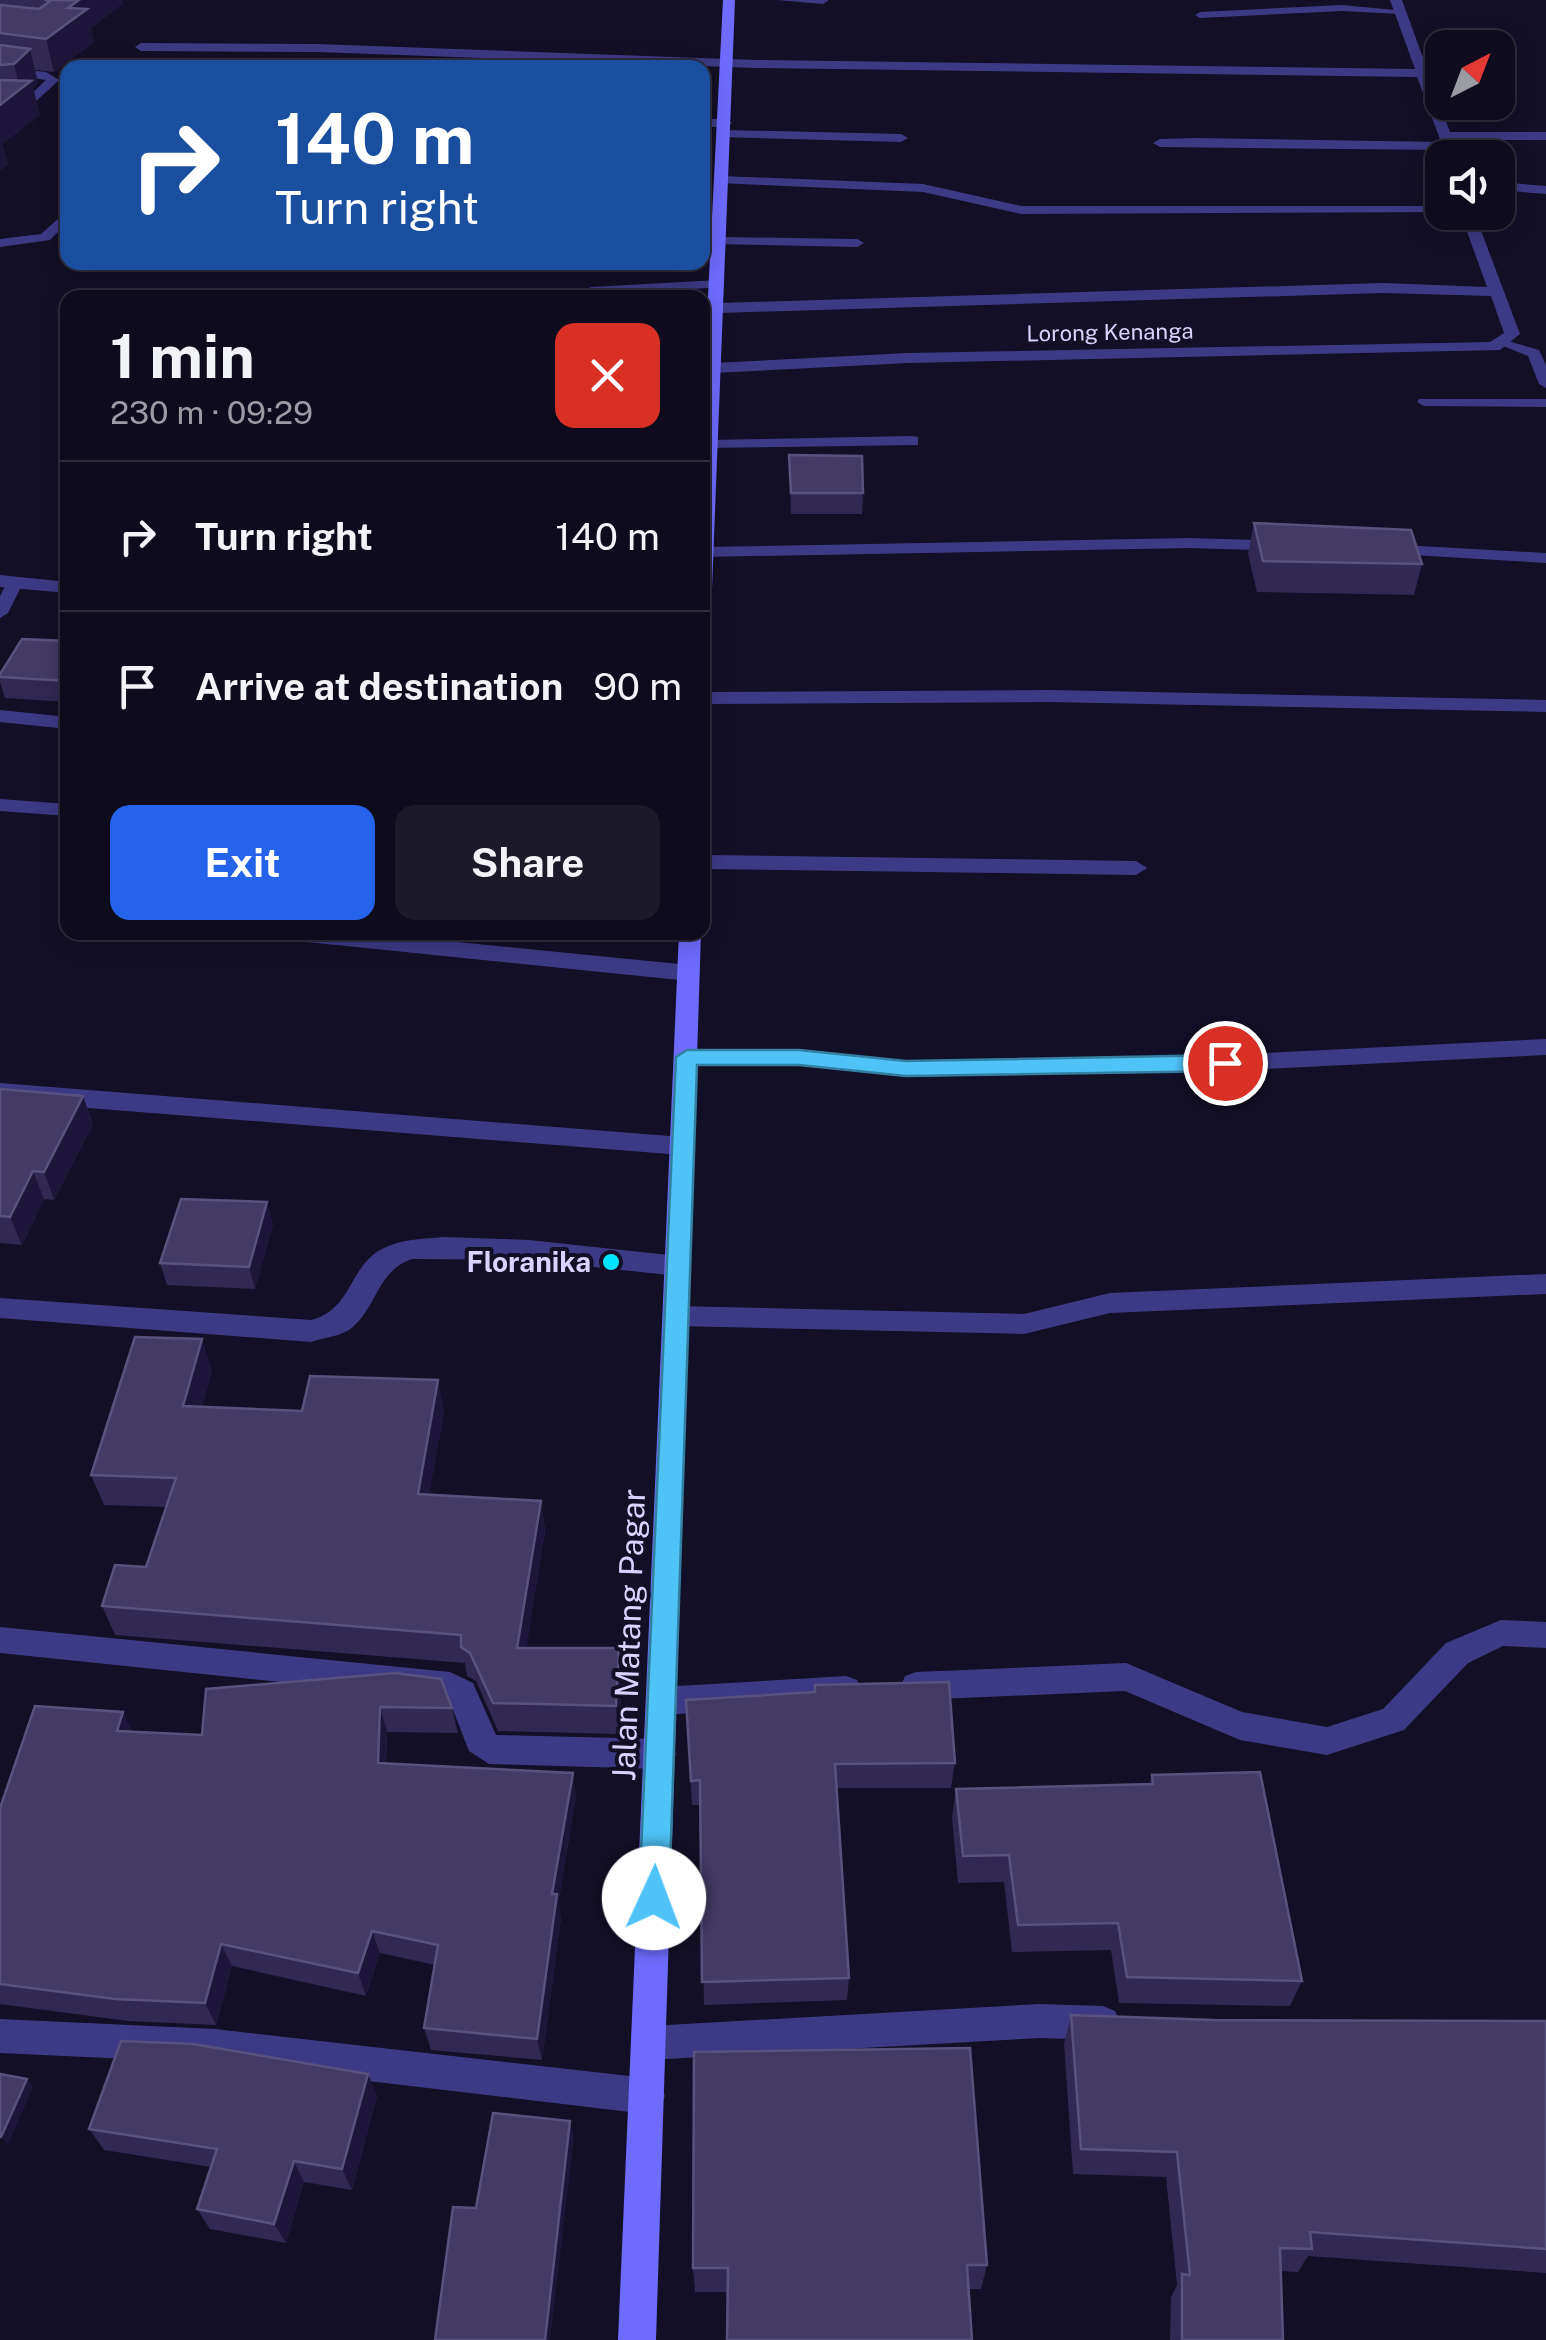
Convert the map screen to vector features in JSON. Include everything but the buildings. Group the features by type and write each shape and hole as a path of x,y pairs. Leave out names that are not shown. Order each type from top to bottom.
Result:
{"main road":[{"path":"710,385 718,308 729,0"},
{"name":"Jalan Matang Pagar","path":"637,2340 690,940"}],"street":[{"path":"1398,5 1447,140"},
{"path":"140,47 317,48 695,60"},
{"path":"710,60 1422,73"},
{"path":"710,125 901,138"},
{"path":"1511,140 1546,136"},
{"path":"1160,144 1258,140 1322,147 1425,147"},
{"path":"722,180 923,188 1022,210 1425,210"},
{"path":"1515,187 1546,190"},
{"path":"1474,230 1512,334 1506,342"},
{"path":"718,308 1383,288 1496,292"},
{"name":"Lorong Kenanga","path":"714,368 908,358 1494,348 1506,342"},
{"path":"710,445 912,441"},
{"path":"710,552 1189,542 1301,546"},
{"path":"1357,548 1546,558"},
{"path":"8,582 60,587"},
{"path":"710,698 1049,696 1546,706"},
{"path":"0,716 60,722"},
{"path":"710,862 1136,868"},
{"path":"357,940 688,973"},
{"path":"687,1057 799,1058 906,1069 1225,1063 1546,1047"},
{"path":"0,1092 682,1146"},
{"path":"0,1308 310,1331 340,1324 380,1266 402,1250 511,1248 678,1266"},
{"path":"676,1316 1024,1324 1110,1303 1546,1284"},
{"path":"661,1701 1126,1676 1240,1726 1327,1741 1394,1720 1458,1653 1501,1634 1546,1635"},
{"path":"0,1640 450,1686 462,1693 480,1741 488,1749 660,1754"},
{"path":"649,2042 1038,2021 1130,2024"},
{"path":"0,2036 216,2046 646,2096"}],"lane":[{"path":"782,0 823,1"},
{"path":"1200,15 1398,5"},
{"path":"0,70 46,75 53,80 26,104 0,106"},
{"path":"0,243 44,237 60,222"},
{"path":"721,241 857,243"},
{"path":"608,290 719,284"},
{"path":"1506,342 1534,353 1546,384"},
{"path":"1424,402 1546,403"},
{"path":"0,612 8,582"},
{"path":"0,805 60,809"}],"place":[{"name":"Floranika","path":"611,1262"}],"route":[{"path":"654,1898 687,1057 799,1058 906,1069 1225,1063"}]}
